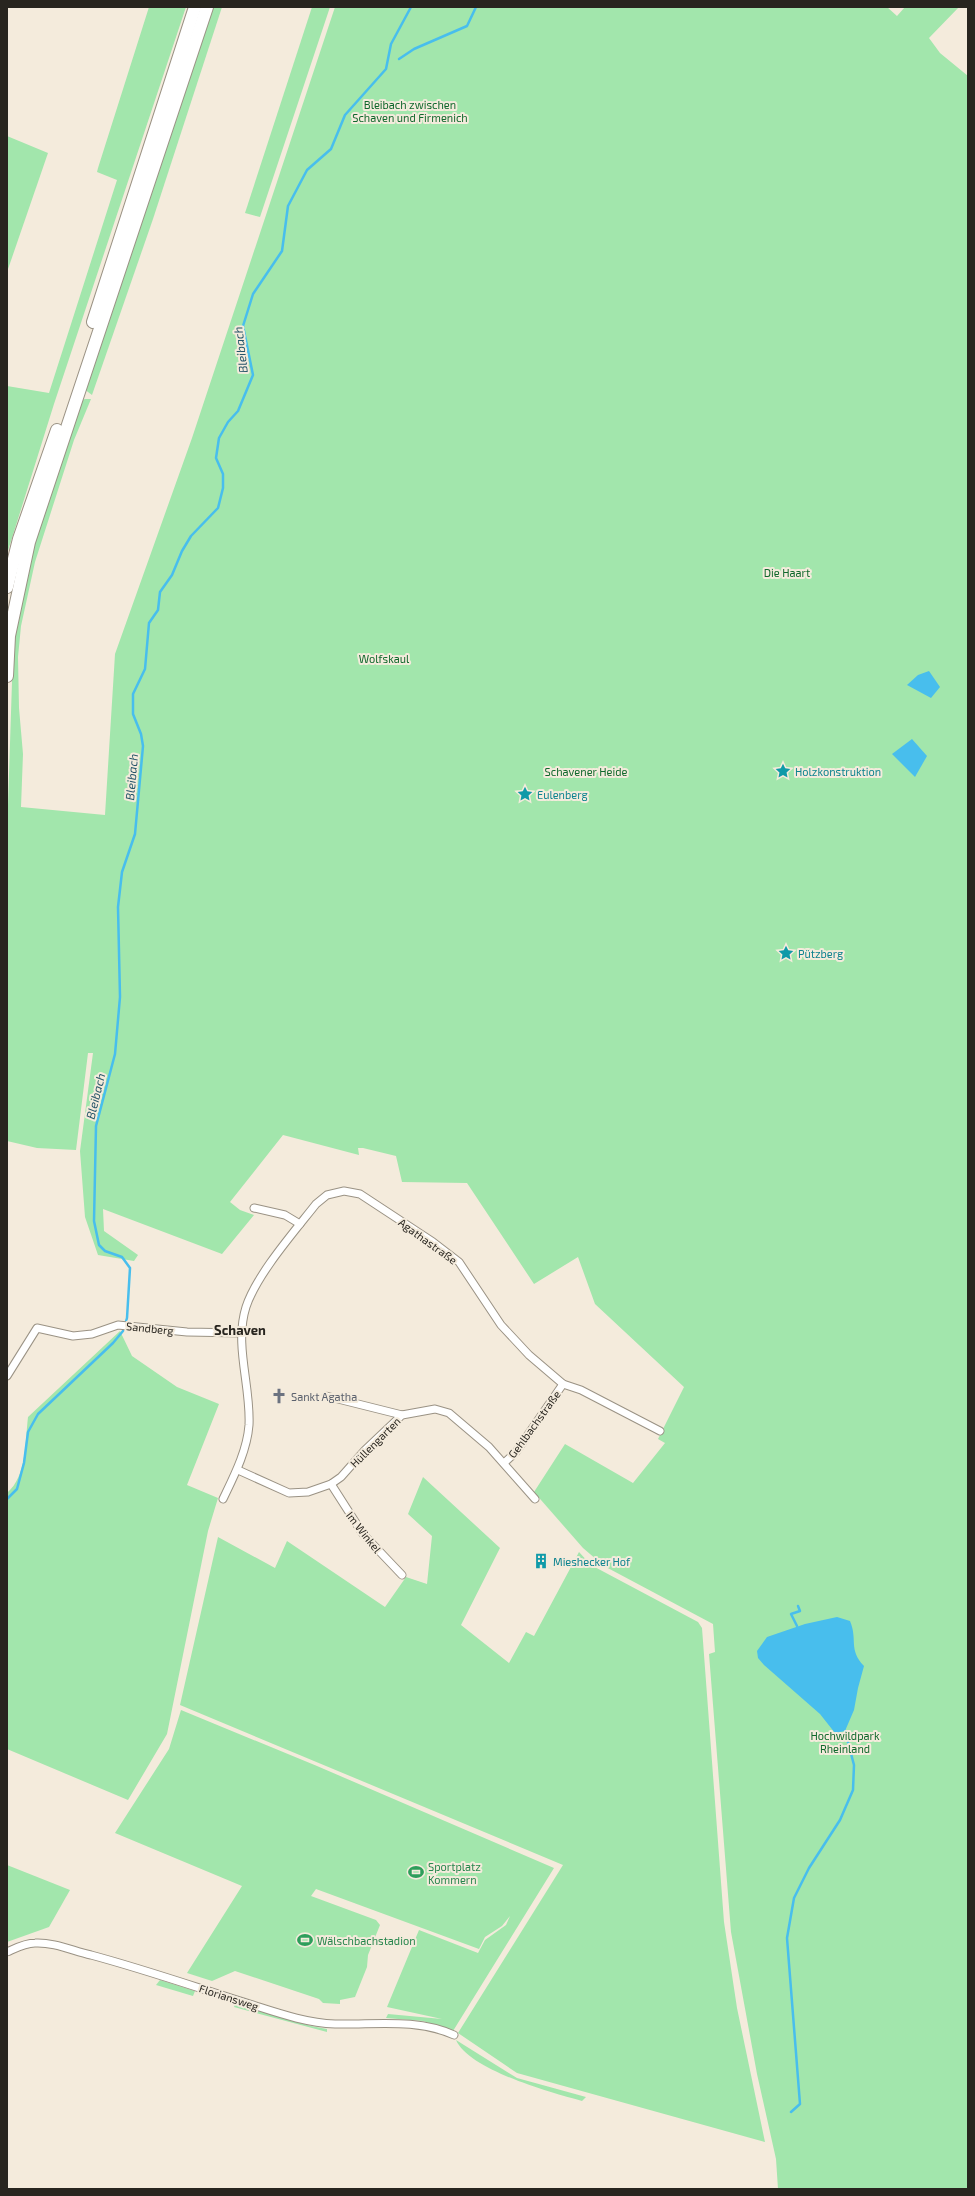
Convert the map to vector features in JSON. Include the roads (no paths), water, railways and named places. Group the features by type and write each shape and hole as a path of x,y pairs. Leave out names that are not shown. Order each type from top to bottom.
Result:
{"main road":[{"path":"7,587 19,539 70,391 194,7"},
{"path":"7,676 9,636 29,542 207,7"}],"street":[{"name":"Agathastraße","path":"223,1499 238,1470 249,1425 242,1333 246,1306 259,1280 300,1224 326,1195 344,1191 360,1194 433,1242 459,1262 501,1325 529,1355 563,1384 581,1390 660,1431"},
{"path":"254,1208 285,1215 300,1224"},
{"name":"Sandberg","path":"7,1376 37,1328 64,1334 83,1336 118,1325 187,1332 242,1333"},
{"name":"Gehlbachstraße","path":"504,1463 520,1447 563,1384"},
{"path":"326,1396 402,1415"},
{"name":"Hüllengarten","path":"238,1470 289,1493 308,1492 331,1484 341,1477 365,1450 402,1415 435,1409 449,1413 504,1463 535,1499"},
{"name":"Im Winkel","path":"331,1484 363,1534 402,1575"},
{"name":"Floriansweg","path":"7,1952 23,1945 35,1943 51,1944 124,1964 255,2006 312,2022 335,2024 378,2022 423,2026 440,2029 454,2035"}],"water":[{"path":"929,671 940,687 931,698 907,685 918,675"},
{"path":"912,739 927,756 915,777 892,754"},
{"path":"837,1617 850,1621 856,1654 864,1666 854,1710 845,1731 835,1733 820,1714 764,1665 758,1658 757,1651 767,1637 805,1624"}],"waterway":[{"name":"Bleibach","path":"7,1499 17,1489 24,1463 28,1432 38,1414 113,1343 123,1331 127,1318 130,1268 122,1257 105,1251 99,1245 94,1221 96,1126 115,1054 120,997 118,907 122,872 135,834 143,746 141,734 133,714 133,694 145,669 149,623 158,610 160,592 172,575 182,551 191,536 218,508 223,488 223,474 216,458 219,438 228,422 238,411 253,375 243,326 253,294 282,251 288,206 307,170 331,149 345,115 386,69 391,44 411,7"},
{"path":"399,59 414,49 467,26 476,7"},
{"path":"797,1626 791,1614 800,1611 798,1606"},
{"path":"791,2112 800,2104 787,1938 794,1898 809,1868 840,1820 853,1790 854,1765 845,1731"}],"place":[{"name":"Holzkonstruktion","path":"783,771"},
{"name":"Eulenberg","path":"525,794"},
{"name":"Pützberg","path":"786,953"},
{"name":"Sankt Agatha","path":"279,1396"},
{"name":"Mieshecker Hof","path":"541,1561"},
{"name":"Sportplatz Kommern","path":"416,1872"},
{"name":"Wälschbachstadion","path":"305,1940"}],"district":[{"name":"Schaven","path":"240,1330"}],"park label":[{"name":"Bleibach zwischen Schaven und Firmenich","path":"410,110"},
{"name":"Die Haart","path":"787,572"},
{"name":"Wolfskaul","path":"384,658"},
{"name":"Schavener Heide","path":"586,771"},
{"name":"Hochwildpark Rheinland","path":"845,1741"}]}
